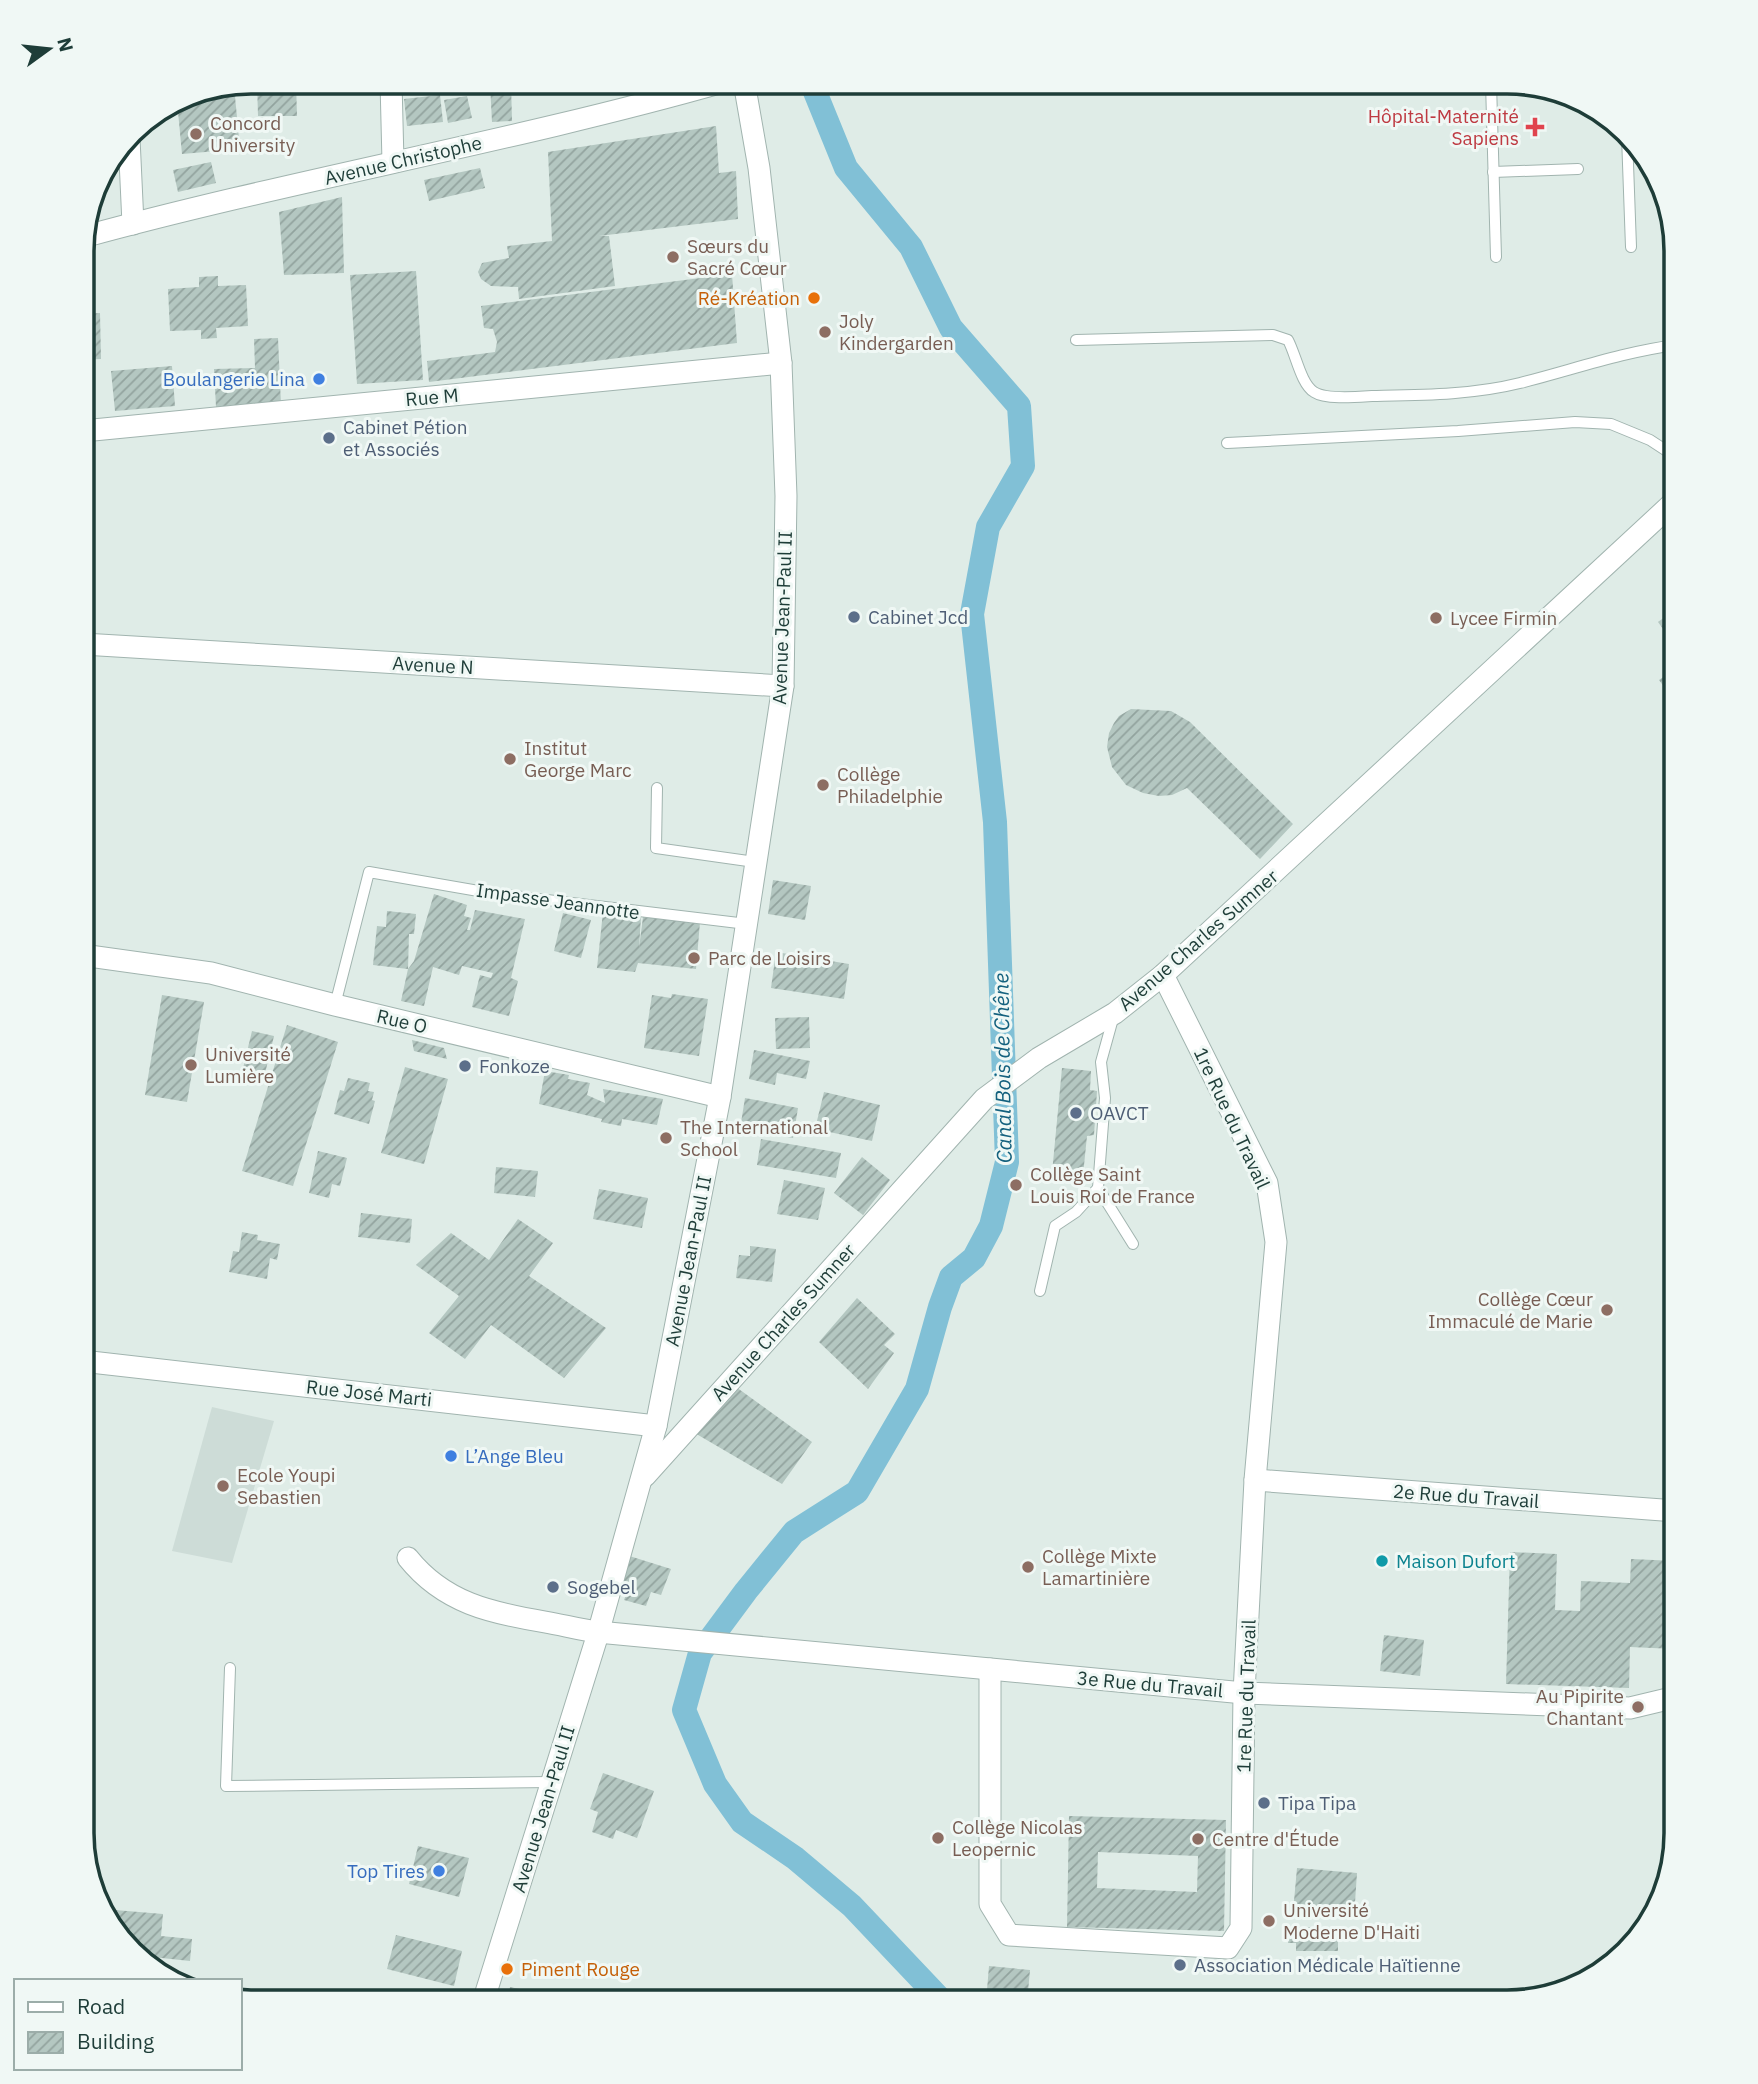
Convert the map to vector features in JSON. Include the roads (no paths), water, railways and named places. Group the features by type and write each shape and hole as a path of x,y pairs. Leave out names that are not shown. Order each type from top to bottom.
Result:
{"street":[{"path":"391,95 393,162"},
{"name":"Avenue Christophe","path":"96,234 393,162 634,108 678,95"},
{"name":"Avenue Jean-Paul II","path":"487,1990 598,1632 644,1477 656,1426 720,1097 783,686 786,496 781,363 759,167 746,95"},
{"path":"130,152 133,224"},
{"name":"Rue M","path":"95,429 781,363"},
{"name":"Avenue Charles Sumner","path":"644,1477 984,1099 1040,1058 1115,1013 1163,975 1664,511"},
{"name":"Avenue N","path":"95,645 783,686"},
{"name":"Rue O","path":"95,957 211,973 720,1097"},
{"name":"1re Rue du Travail","path":"990,1669 990,1904 1009,1935 1228,1948 1241,1928 1244,1693 1255,1480 1276,1242 1267,1183 1163,975"},
{"name":"Rue José Marti","path":"94,1362 688,1428"},
{"name":"2e Rue du Travail","path":"1255,1480 1664,1510"},
{"name":"3e Rue du Travail","path":"408,1558 422,1576 440,1589 499,1615 598,1632 1244,1693 1630,1708 1664,1699"}],"lane":[{"path":"1491,95 1496,257"},
{"path":"1628,151 1631,247"},
{"path":"1493,172 1578,169"},
{"path":"1076,340 1273,335 1288,340 1297,357 1302,379 1315,393 1340,397 1451,395 1518,383 1640,349 1664,346"},
{"path":"1227,443 1575,422 1611,424 1650,440 1664,449"},
{"path":"657,788 656,848 755,862"},
{"name":"Impasse Jeannotte","path":"335,1005 369,872 490,892 747,925"},
{"path":"1115,1013 1101,1062 1105,1098 1098,1188 1133,1244"},
{"path":"1040,1292 1055,1226 1076,1212 1098,1188"},
{"path":"230,1668 226,1786 551,1782"}],"waterway":[{"name":"Canal Bois de Chêne","path":"816,95 846,168 911,247 951,328 1019,406 1023,466 988,527 972,614 995,822 1007,1162 991,1226 974,1258 951,1277 917,1389 857,1492 794,1532 746,1591 700,1653 684,1710 715,1784 742,1822 795,1858 852,1906 932,1990"}],"place":[{"name":"Hôpital-Maternité Sapiens","path":"1535,127"},
{"name":"Concord University","path":"196,134"},
{"name":"Sœurs du Sacré Cœur","path":"673,257"},
{"name":"Ré-Kréation","path":"814,298"},
{"name":"Joly Kindergarden","path":"825,332"},
{"name":"Boulangerie Lina","path":"319,379"},
{"name":"Cabinet Pétion et Associés","path":"329,438"},
{"name":"Cabinet Jcd","path":"854,617"},
{"name":"Lycee Firmin","path":"1436,618"},
{"name":"Institut George Marc","path":"510,759"},
{"name":"Collège Philadelphie","path":"823,785"},
{"name":"Parc de Loisirs","path":"694,958"},
{"name":"Université Lumière","path":"191,1065"},
{"name":"Fonkoze","path":"465,1066"},
{"name":"OAVCT","path":"1076,1113"},
{"name":"The International School","path":"666,1138"},
{"name":"Collège Saint Louis Roi de France","path":"1016,1185"},
{"name":"Collège Cœur Immaculé de Marie","path":"1607,1310"},
{"name":"L’Ange Bleu","path":"451,1456"},
{"name":"Ecole Youpi Sebastien","path":"223,1486"},
{"name":"Maison Dufort","path":"1382,1561"},
{"name":"Collège Mixte Lamartinière","path":"1028,1567"},
{"name":"Sogebel","path":"553,1587"},
{"name":"Au Pipirite Chantant","path":"1638,1707"},
{"name":"Tipa Tipa","path":"1264,1803"},
{"name":"Collège Nicolas Leopernic","path":"938,1838"},
{"name":"Centre d'Étude","path":"1198,1839"},
{"name":"Top Tires","path":"439,1871"},
{"name":"Université Moderne D'Haiti","path":"1269,1921"},
{"name":"Association Médicale Haïtienne","path":"1180,1965"},
{"name":"Piment Rouge","path":"507,1969"}]}
